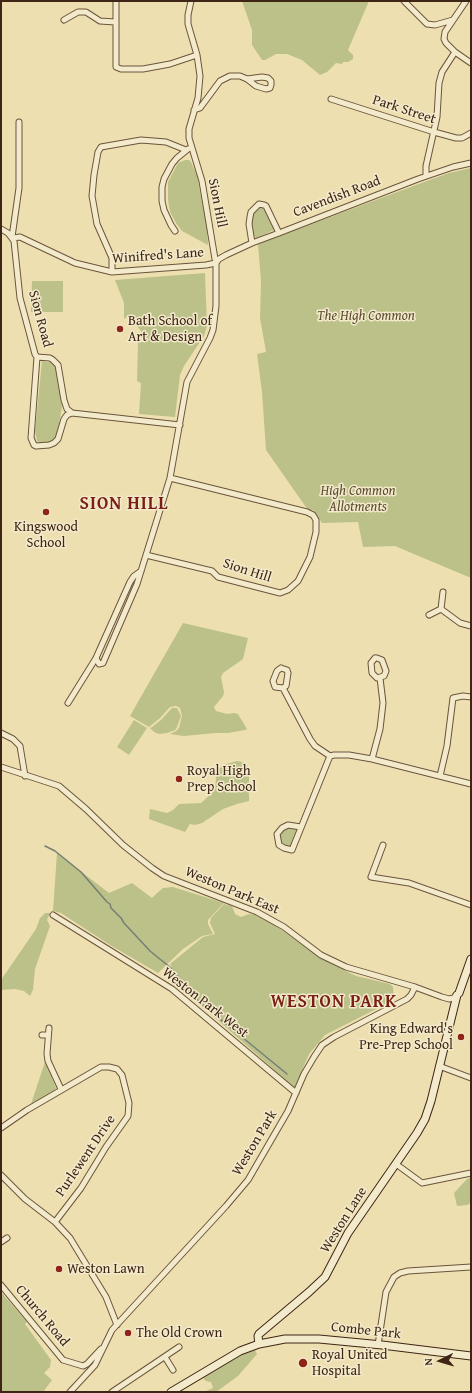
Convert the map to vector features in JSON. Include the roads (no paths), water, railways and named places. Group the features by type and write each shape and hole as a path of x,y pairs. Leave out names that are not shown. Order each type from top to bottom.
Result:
{"street":[{"path":"116,1 115,64 118,68 143,69 170,64 197,56"},
{"name":"Sion Hill","path":"170,478 307,512 313,515 316,520 316,532 310,557 298,581 288,590 280,593 218,577 212,571 146,554 170,478 187,382 210,338 213,330 216,306 217,262 214,259 202,181 197,164 188,149 189,129 198,98 200,76 197,56 188,24 188,11 191,1"},
{"path":"404,1 427,24 435,25 454,20"},
{"path":"466,1 445,32 444,39 455,52 471,63"},
{"path":"64,20 78,12 86,12 100,21 116,22"},
{"path":"426,176 426,166 437,117 439,83 442,72 455,52"},
{"path":"194,110 200,108 220,81 230,76 240,76 247,79"},
{"name":"Park Street","path":"331,99 456,138 462,138 471,133"},
{"name":"Sion Road","path":"19,122 19,188 12,238 15,245 15,262 20,298 35,354 37,357 50,358 58,366 64,400 67,409 72,413"},
{"path":"112,272 112,258 97,224 92,196 98,152 101,147 140,140 166,142 188,149"},
{"path":"175,231 164,210 162,201 162,187 170,167 177,158 188,149"},
{"name":"Cavendish Road","path":"217,262 252,243 278,232 426,176 471,163"},
{"path":"252,243 249,224 251,212 259,204 266,206 278,232"},
{"path":"1,229 8,233 12,238"},
{"name":"Winifred's Lane","path":"12,238 20,237 75,263 112,272 206,265 217,262"},
{"path":"37,357 31,438 36,446 49,446 54,443 58,439 64,419 67,415 72,413 180,426"},
{"path":"96,658 99,664 103,663 137,584 146,554"},
{"path":"68,703 96,658 130,582 134,576 141,571"},
{"path":"441,609 443,592"},
{"path":"429,616 441,609"},
{"path":"441,609 460,623 471,626"},
{"path":"372,759 380,729 383,703 380,678"},
{"path":"283,688 310,739 315,746 330,756 340,754 372,759 471,784"},
{"path":"440,776 446,746 451,696 471,698"},
{"path":"1,733 13,739 20,746 25,776"},
{"path":"302,827 288,826 282,828 278,834 279,845 292,850 302,827 330,756"},
{"path":"1,767 25,776"},
{"name":"Weston Park East","path":"25,776 59,786 86,809 129,850 164,876 257,912 284,927 321,955 346,967 415,987 449,999 454,998 458,994"},
{"path":"383,844 371,877 409,883 471,905"},
{"name":"Weston Park West","path":"53,915 172,989 296,1093"},
{"name":"Weston Lane","path":"258,1344 259,1334 325,1277 348,1233 425,1119 431,1101 458,994 471,959"},
{"name":"Weston Park","path":"104,1345 109,1335 117,1325 248,1180 288,1111 314,1057 322,1046 334,1037 407,999 412,995 415,987"},
{"path":"49,1028 47,1054 48,1061 61,1090"},
{"path":"42,1035 48,1035"},
{"path":"439,1066 471,1078"},
{"name":"Purlewent Drive","path":"1,1128 101,1067 109,1067 117,1070 122,1075 130,1110 124,1123 106,1146 81,1188 55,1222"},
{"path":"396,1164 422,1183 471,1173"},
{"path":"1,1175 25,1198 55,1222 70,1238 106,1297 117,1325"},
{"path":"1,1242 6,1238"},
{"path":"378,1345 386,1292 394,1278 400,1273 408,1271 471,1267"},
{"name":"Church Road","path":"1,1285 63,1360 80,1366 85,1365 104,1345"},
{"name":"Combe Park","path":"258,1344 275,1340 319,1339 471,1356"},
{"path":"171,1392 240,1351 258,1344"},
{"path":"70,1392 95,1365 104,1345"},
{"path":"112,1392 180,1347"},
{"path":"165,1357 173,1370"}],"waterway":[{"path":"45,846 55,851 81,872 150,951 171,968 188,991 287,1074"}],"place":[{"name":"Bath School of Art & Design","path":"120,329"},
{"name":"Kingswood School","path":"46,512"},
{"name":"Royal High Prep School","path":"179,779"},
{"name":"King Edward's Pre-Prep School","path":"461,1037"},
{"name":"Weston Lawn","path":"59,1269"},
{"name":"The Old Crown","path":"128,1333"},
{"name":"Royal United Hospital","path":"303,1363"}],"district":[{"name":"SION HILL","path":"124,504"},
{"name":"WESTON PARK","path":"334,1002"}],"park label":[{"name":"The High Common","path":"366,316"},
{"name":"High Common Allotments","path":"358,500"}]}
